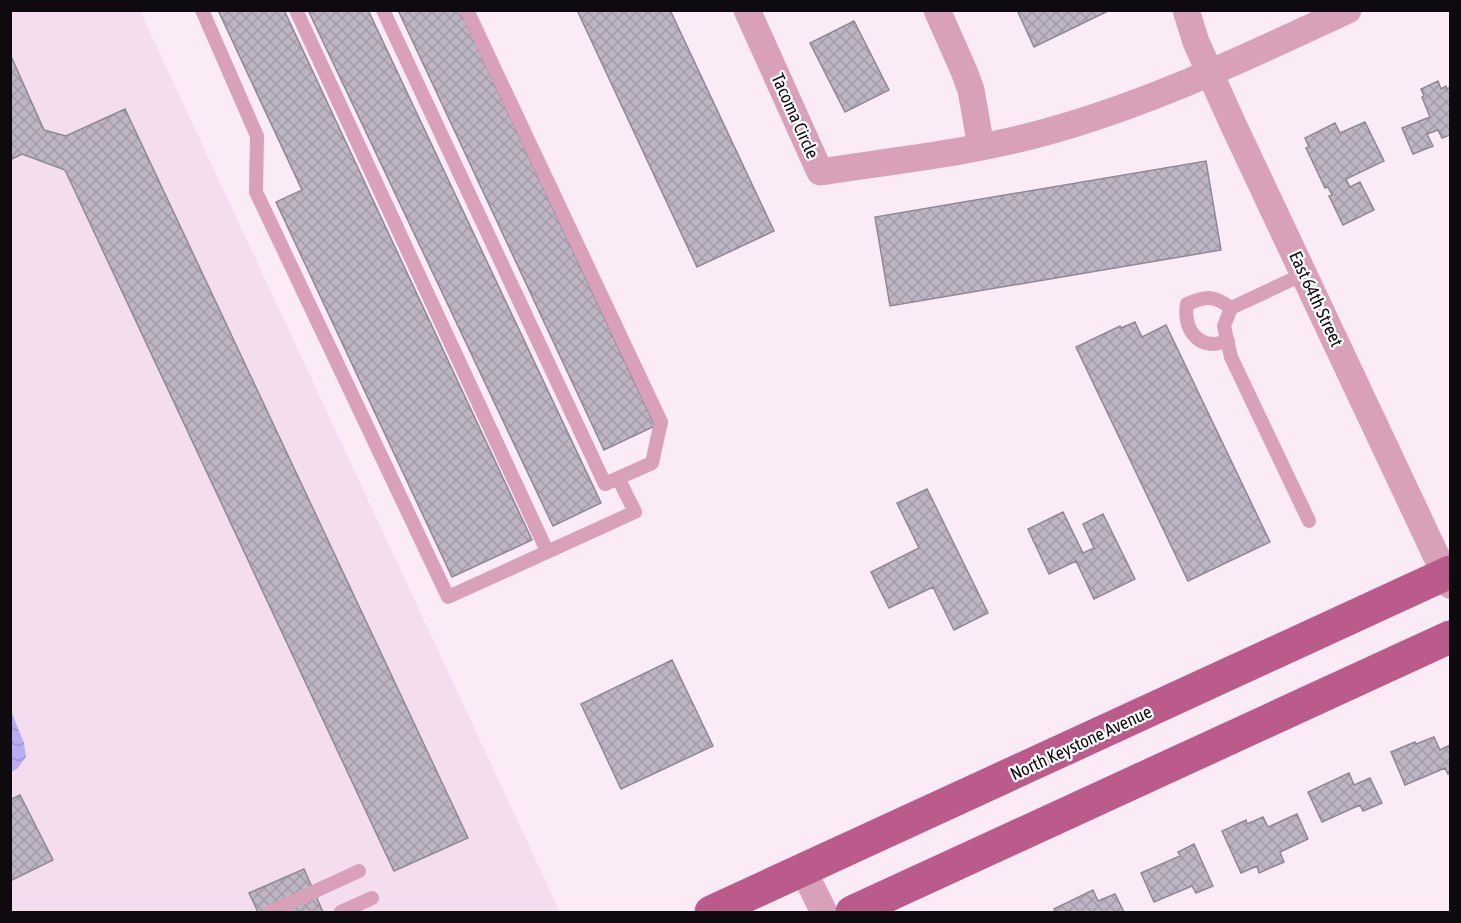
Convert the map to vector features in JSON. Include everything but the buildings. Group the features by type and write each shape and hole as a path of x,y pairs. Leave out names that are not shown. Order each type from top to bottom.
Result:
{"main road":[{"name":"North Keystone Avenue","path":"711,912 1449,577"},
{"path":"852,912 1450,638"}],"street":[{"name":"Tacoma Circle","path":"747,10 820,172 1010,142 1100,116 1136,104 1211,73 1348,10"},
{"path":"936,10 968,80 981,147"},
{"name":"East 64th Street","path":"1186,10 1196,42 1449,577"},
{"path":"803,870 824,912"}],"lane":[{"path":"202,10 257,136 256,192 448,597 635,512 618,478"},
{"path":"296,10 547,551"},
{"path":"384,10 605,484 652,463 662,422 467,10"},
{"path":"1304,274 1231,308 1224,326 1231,357 1309,521"},
{"path":"1227,341 1212,344 1197,339 1190,330 1185,316 1188,304 1204,297 1220,299 1231,308"},
{"path":"270,912 359,871"},
{"path":"341,912 372,898"}],"shaded area":[{"path":"10,11 140,11 560,912 11,912"}],"water":[{"path":"11,711 24,743 26,757 17,769 11,772"}]}
